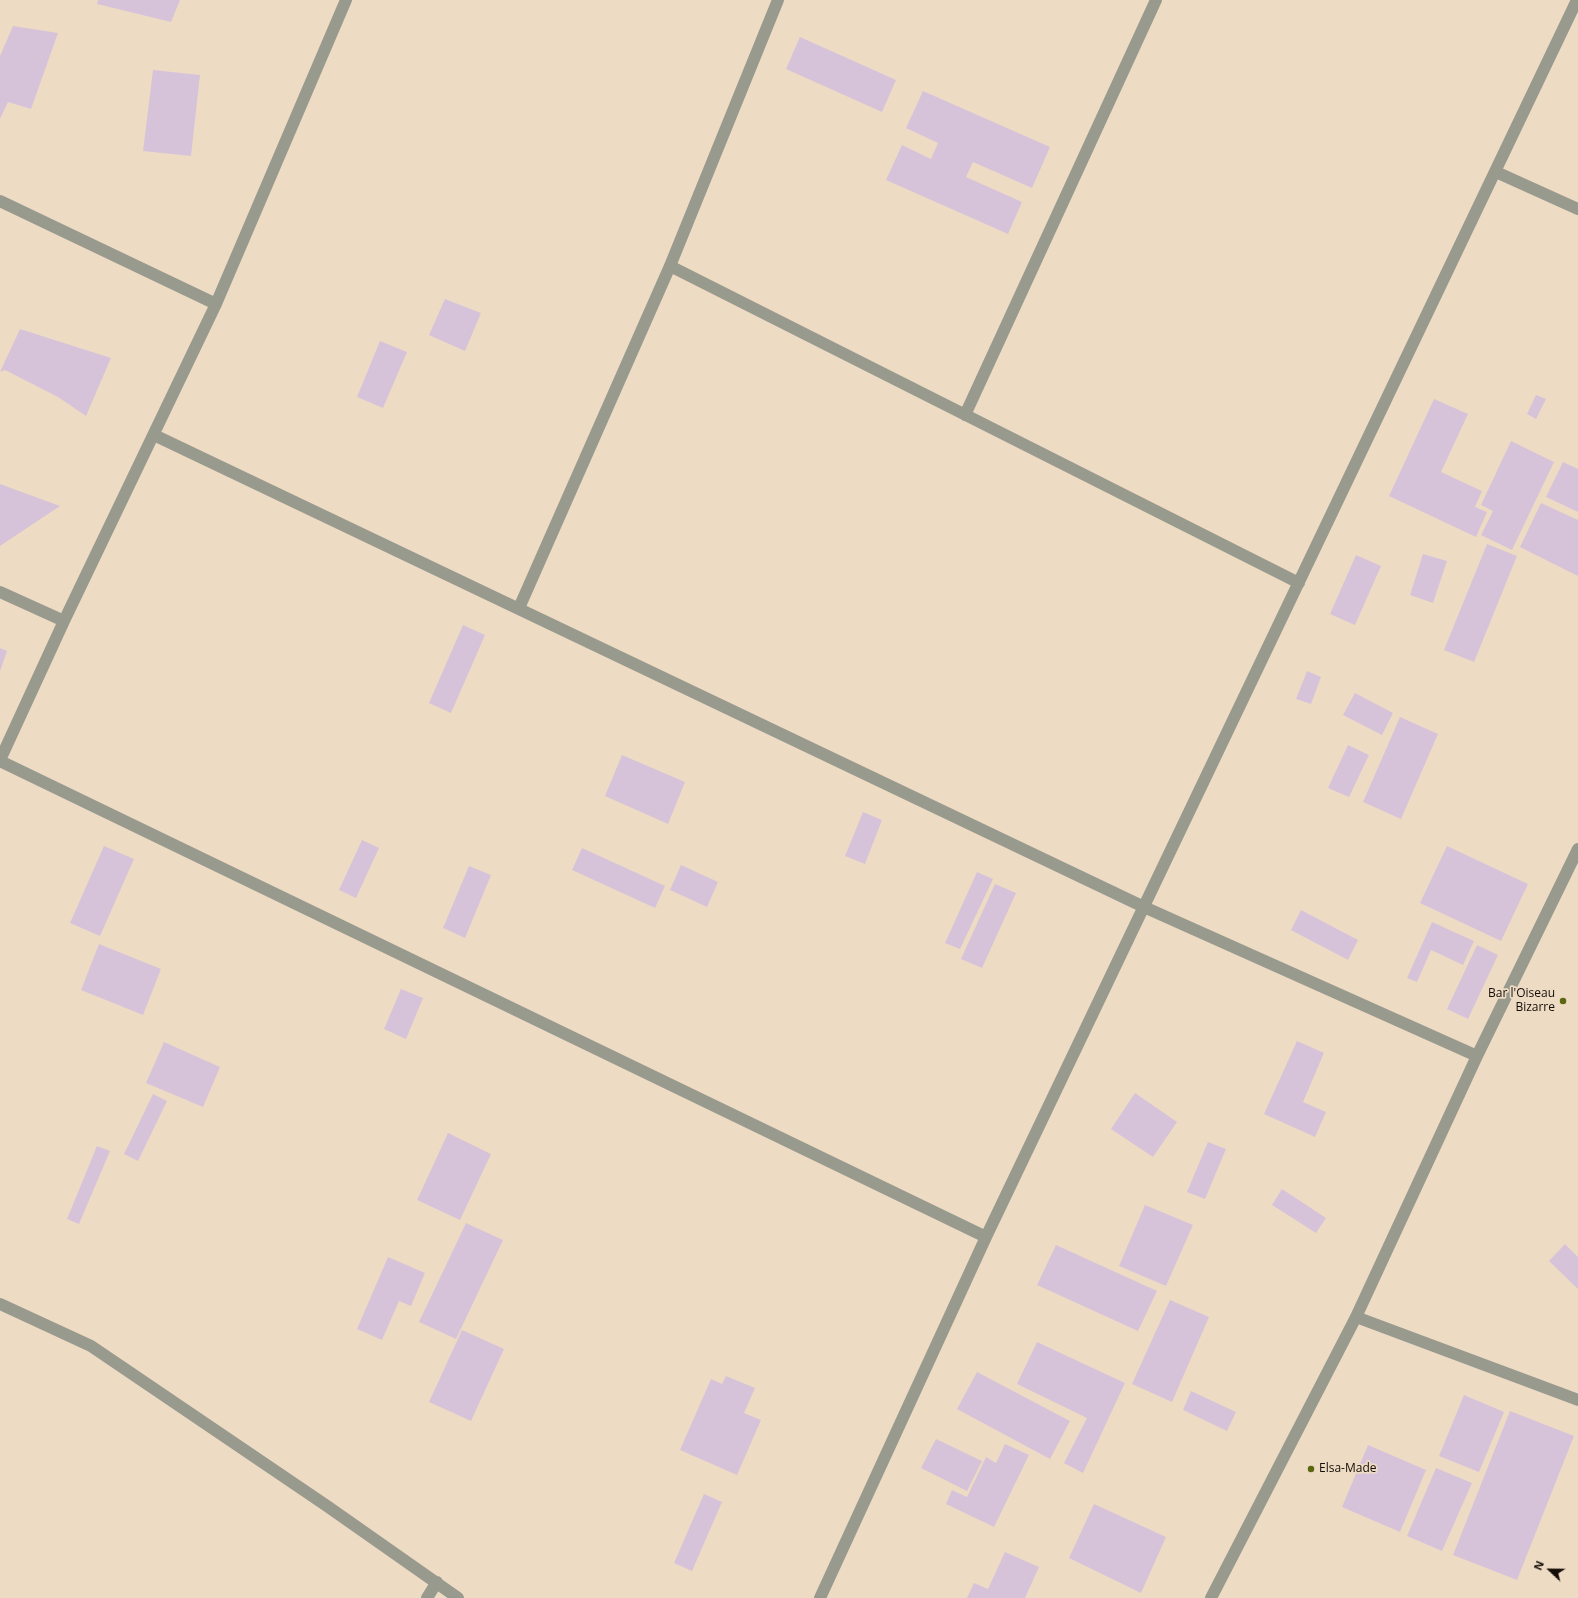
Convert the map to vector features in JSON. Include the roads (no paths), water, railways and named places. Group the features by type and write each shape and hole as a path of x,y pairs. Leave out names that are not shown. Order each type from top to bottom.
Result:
{"street":[{"path":"346,0 216,304 64,621 0,760 986,1237"},
{"path":"519,608 670,266 778,0"},
{"path":"965,415 1156,0"},
{"path":"820,1598 986,1237 1577,0"},
{"path":"1496,172 1578,209"},
{"path":"0,201 216,304"},
{"path":"670,266 1299,583"},
{"path":"154,435 1144,907 1477,1056"},
{"path":"0,592 64,621"},
{"path":"1211,1598 1356,1317 1477,1056 1578,849"},
{"path":"0,1304 91,1346 437,1582 458,1598"},
{"path":"1356,1317 1578,1400"},
{"path":"427,1598 437,1582"}],"place":[{"name":"Bar l'Oiseau Bizarre","path":"1563,1001"},
{"name":"Elsa-Made","path":"1311,1469"}]}
